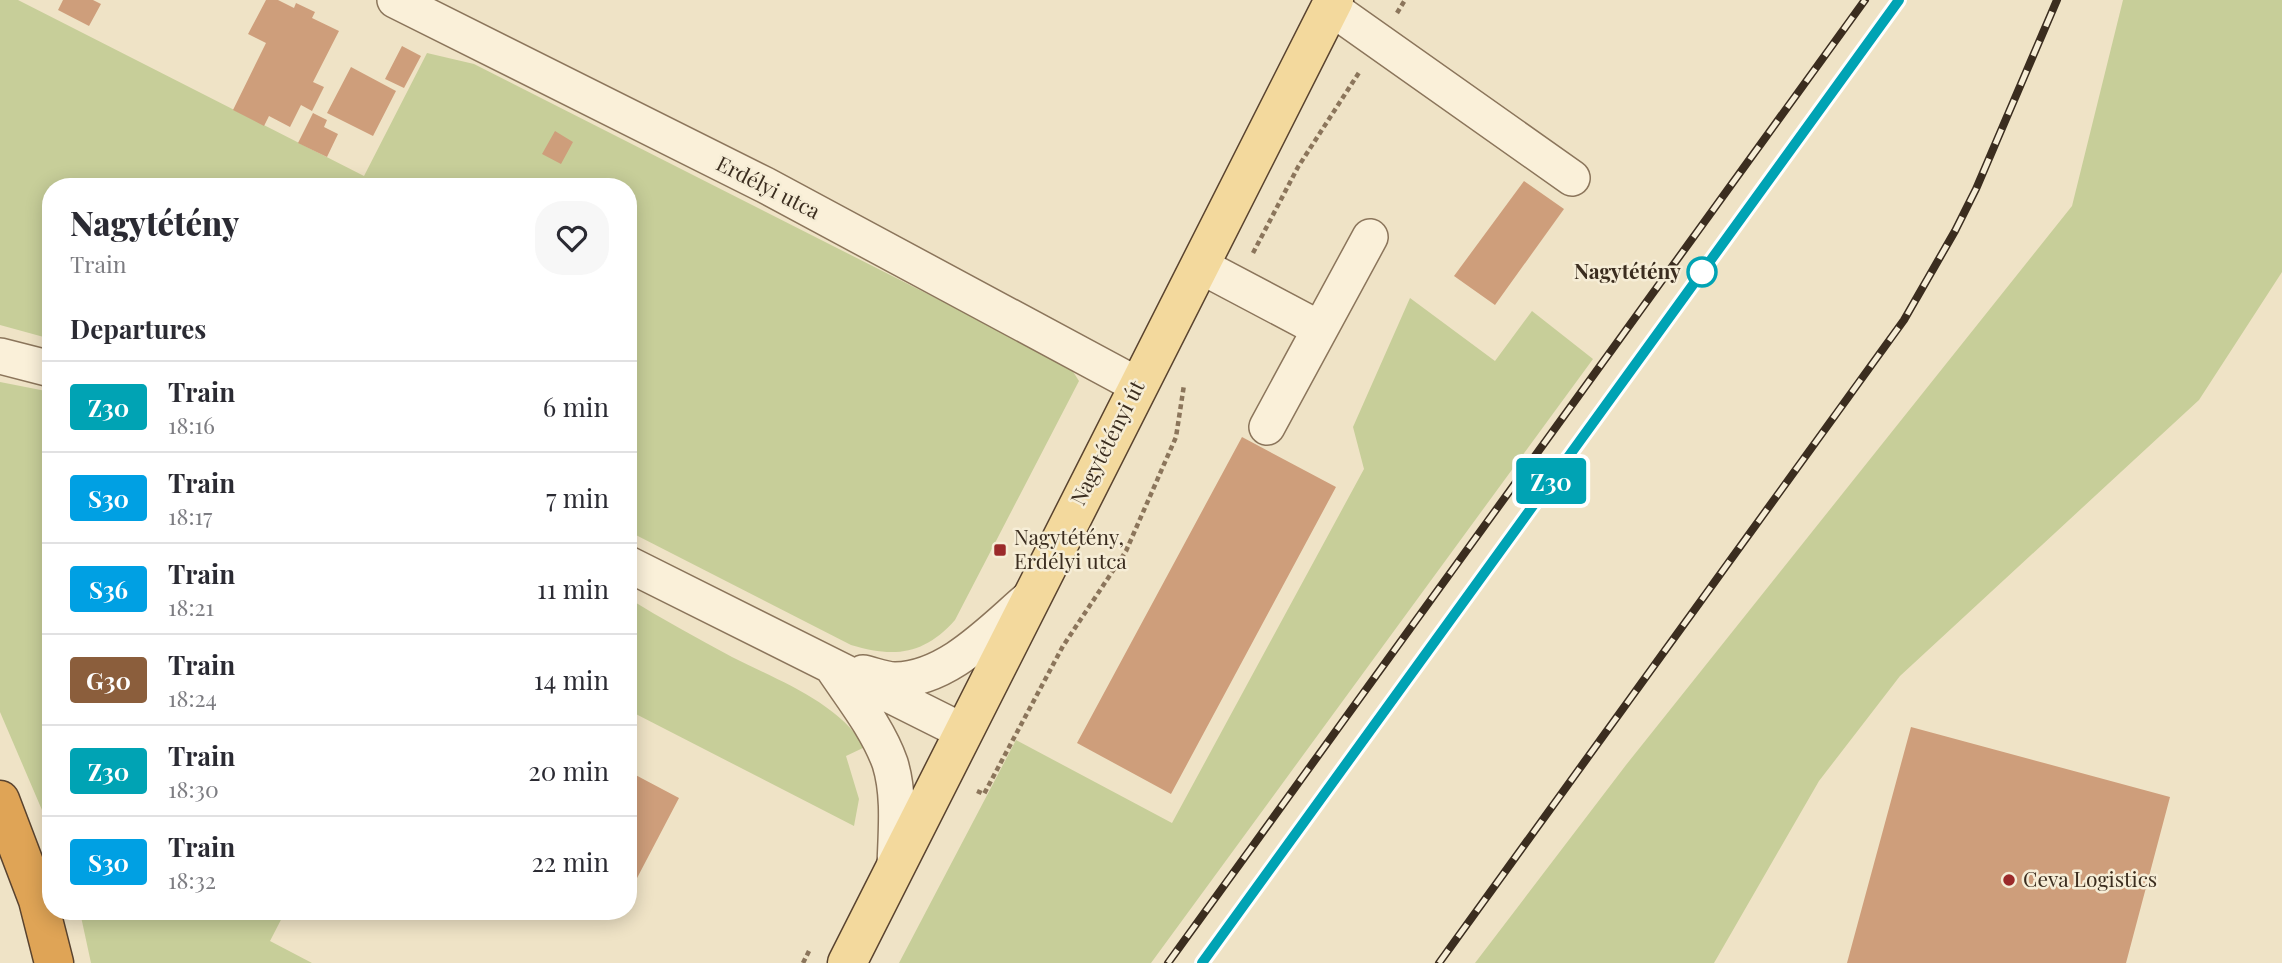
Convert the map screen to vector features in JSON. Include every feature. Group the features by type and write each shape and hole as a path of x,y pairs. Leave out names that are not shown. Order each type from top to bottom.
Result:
{"highway":[{"path":"0,800 42,916"},
{"path":"43,920 54,963"}],"main road":[{"name":"Nagytétényi út","path":"847,963 1332,3"}],"street":[{"name":"Erdélyi utca","path":"395,0 765,185 1137,385"},
{"path":"1332,3 1380,41 1572,178"},
{"path":"1267,427 1370,237"},
{"path":"1199,265 1320,329"},
{"path":"0,356 42,367"},
{"path":"637,569 964,732"},
{"path":"831,666 894,680 935,671 970,649 1031,597"},
{"path":"831,666 877,736 890,764 896,805 895,867"}],"path":[{"path":"1236,285 1298,167 1405,0"},
{"path":"942,774 984,794 1063,646 1126,551 1177,437 1185,379"},
{"path":"803,963 815,939"}],"green space":[{"path":"0,0 18,0 364,176 427,53 474,64 1054,358 1072,370 1079,381 955,620 943,632 920,647 881,652 851,645 637,536 637,178 42,178 42,337 0,325"},
{"path":"2123,0 2282,0 2282,272 2199,400 1900,676 1819,781 1714,963 1475,963 1626,765 2072,206"},
{"path":"1410,298 1495,361 1532,311 1593,359 1151,963 899,963 1016,740 1172,823 1364,469 1353,427"},
{"path":"0,382 42,390 42,810 0,712"},
{"path":"637,603 732,657 805,694 839,717 853,731 865,747 846,756 859,799 854,826 637,715"},
{"path":"82,920 281,920 270,941 312,963 91,963"}],"building":[{"path":"63,0 93,0 101,4 89,26 58,10"},
{"path":"266,0 278,0 294,8 296,3 315,12 312,18 339,31 313,82 324,87 312,111 301,105 290,127 269,116 264,126 233,110 266,43 248,34"},
{"path":"402,46 421,56 404,88 385,79"},
{"path":"351,67 396,91 373,136 327,113"},
{"path":"313,113 327,120 324,127 338,134 327,157 298,143"},
{"path":"555,131 573,142 561,164 542,154"},
{"name":"Nagytétény","path":"1524,181 1564,209 1495,305 1454,276"},
{"path":"1242,437 1336,487 1171,794 1077,743"},
{"name":"Ceva Logistics","path":"1911,727 2170,797 2126,963 1847,963"},
{"path":"637,776 679,798 637,878"}],"railway":[{"path":"1168,963 1865,0"},
{"path":"1202,963 1899,0"},
{"path":"1439,963 1904,320 1976,189 2057,0"}],"train":[{"name":"Z30","path":"1202,963 1899,0"}],"place":[{"name":"Nagytétény","path":"1702,272"},
{"name":"Nagytétény, Erdélyi utca","path":"1000,550"},
{"name":"Ceva Logistics","path":"2009,880"}]}
